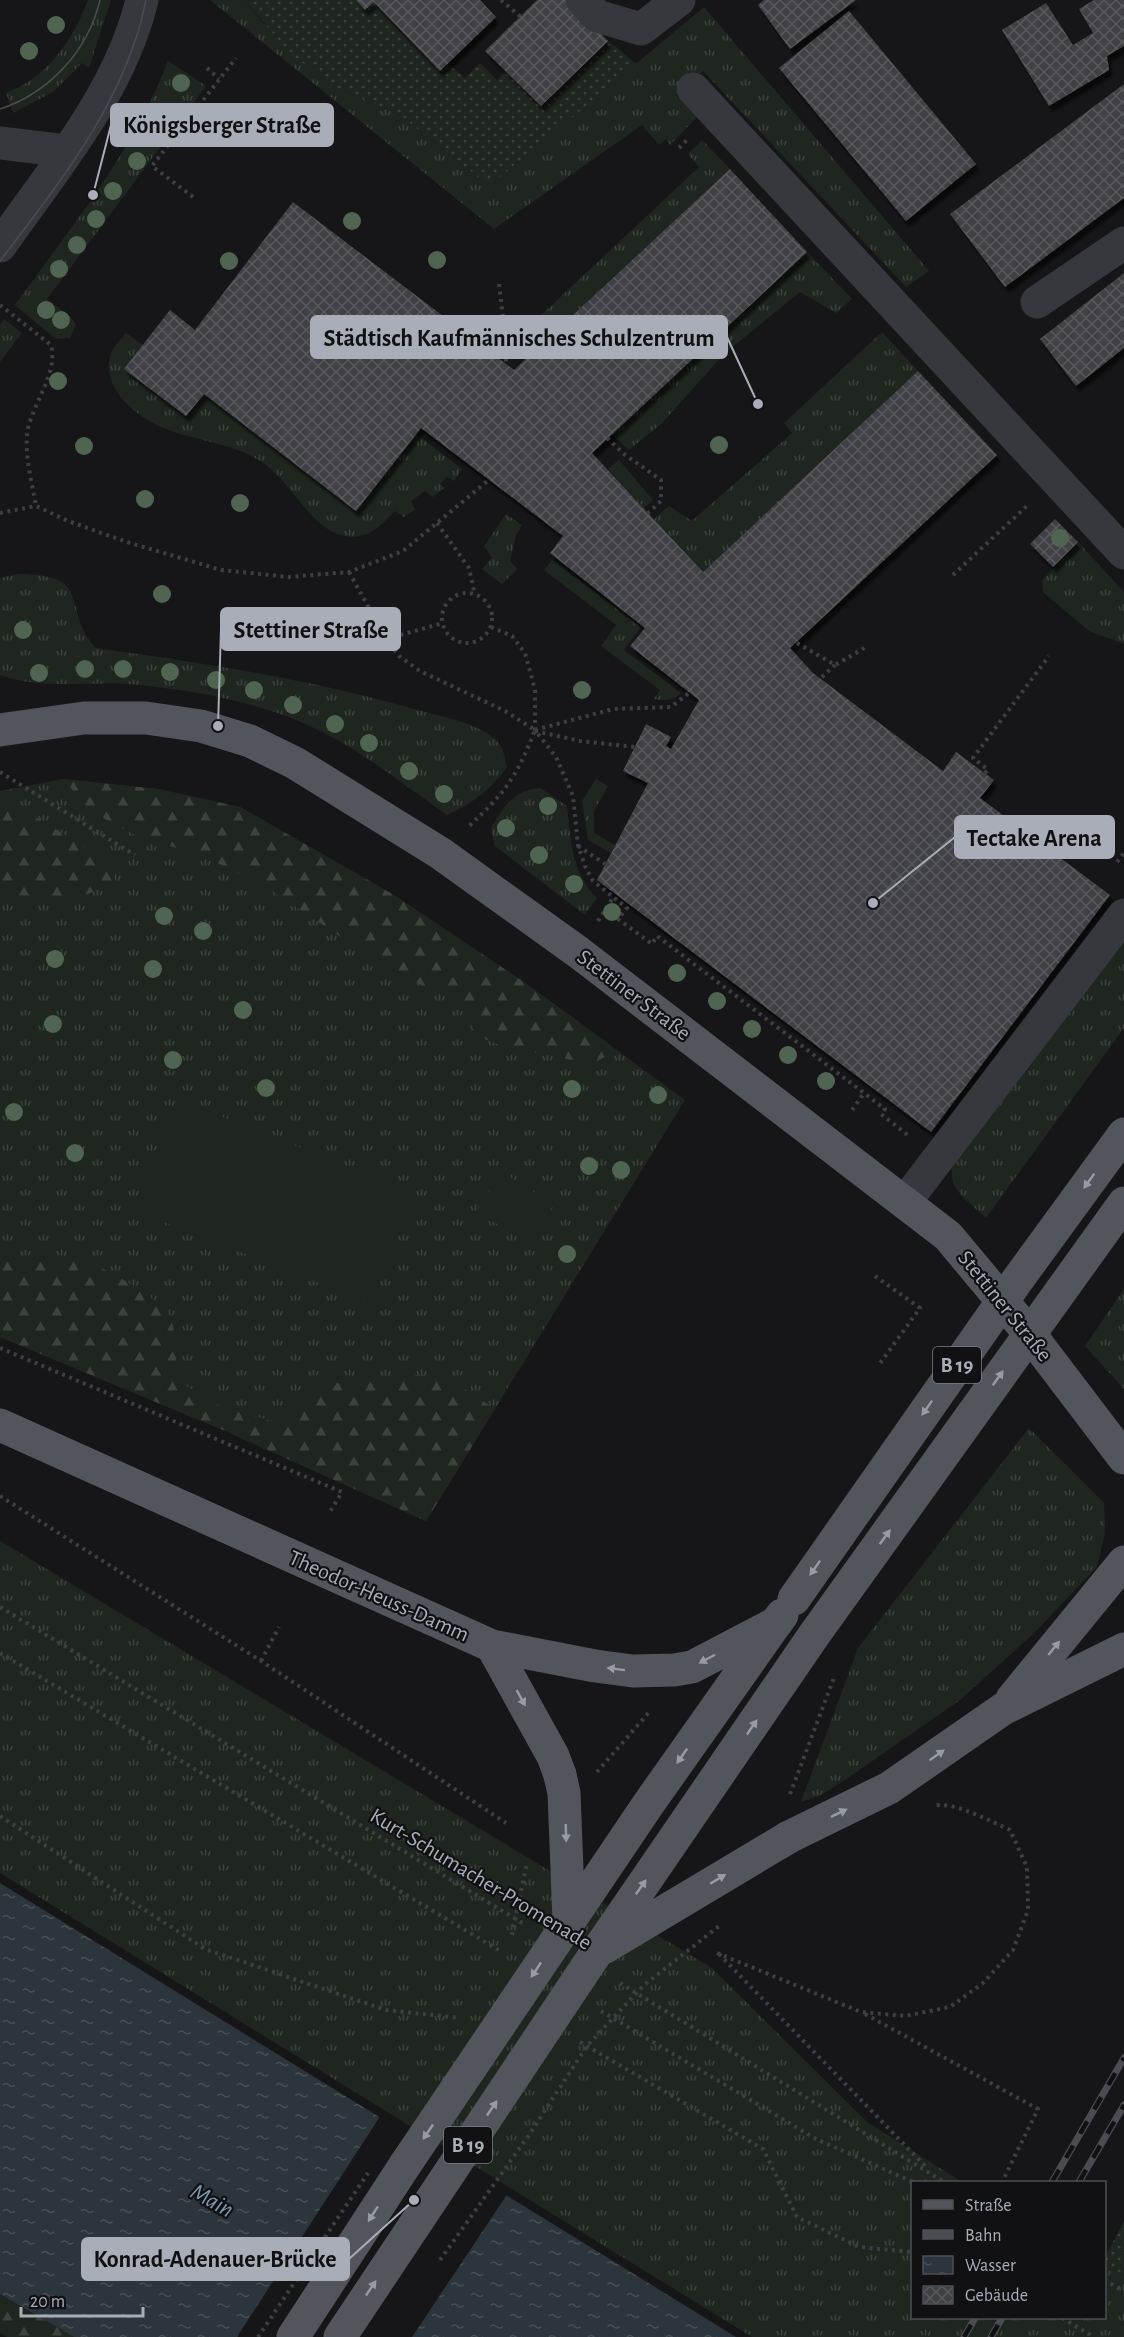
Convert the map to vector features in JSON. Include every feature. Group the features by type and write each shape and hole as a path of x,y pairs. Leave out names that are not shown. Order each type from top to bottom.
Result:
{"main road":[{"name":"Stettiner Straße","path":"0,730 84,718 146,718 201,726 250,741 295,763 440,853 578,952 948,1236 983,1276 1124,1458"},
{"name":"B 19","path":"293,2337 569,1921 1009,1292 1124,1134"},
{"name":"B 19","path":"340,2337 596,1953 814,1635 1124,1203"},
{"name":"Theodor-Heuss-Damm","path":"0,1425 492,1646 553,1756 575,1777 564,1793 569,1921"},
{"path":"1003,1710 1124,1562"},
{"path":"492,1646 595,1666 633,1671 674,1670 692,1667 776,1623"},
{"path":"596,1953 789,1837 889,1788 1003,1710 1124,1649"}],"street":[{"path":"0,246 66,151 124,58 142,0"},
{"path":"582,0 597,16 640,29 679,0"},
{"path":"693,89 1124,553"},
{"path":"0,143 66,151"},
{"path":"1037,302 1124,243"},
{"path":"905,1202 1124,915"}],"path":[{"path":"501,0 520,17"},
{"path":"193,197 152,166 236,58"},
{"path":"207,68 219,79"},
{"path":"499,284 506,364"},
{"path":"0,305 51,345 53,353 52,364 32,412 27,436 36,506"},
{"path":"607,438 624,454 661,480 661,501 648,513"},
{"path":"0,513 36,506 88,529 221,570 289,577 350,572 403,551 490,478"},
{"path":"437,523 469,568 475,595"},
{"path":"953,575 1008,523"},
{"path":"350,572 386,639 399,656 420,671 505,711 535,730 580,741 635,747"},
{"path":"466,593 475,595 488,604 491,612 491,627 480,639 465,643 450,637 443,623 442,614 451,599 466,593"},
{"path":"386,639 443,623"},
{"path":"477,819 502,794 519,770 535,730 536,690 525,653 512,636 491,627"},
{"path":"797,643 835,665"},
{"path":"822,678 835,665 866,647"},
{"path":"985,773 988,770 973,758 1049,656"},
{"path":"535,730 613,709 671,707 689,693"},
{"path":"535,730 556,757 573,796 578,845 593,881 627,908 618,919 652,944 657,936 885,1109 881,1114 902,1130"},
{"path":"0,772 135,855"},
{"path":"578,845 605,864"},
{"path":"1117,862 1124,853"},
{"path":"596,924 614,896"},
{"path":"852,1110 864,1093"},
{"path":"875,1276 920,1308 878,1366"},
{"path":"0,1348 342,1492 330,1512"},
{"path":"0,1496 261,1661 506,1823"},
{"name":"Kurt-Schumacher-Promenade","path":"0,1607 528,1927"},
{"path":"261,1661 279,1627"},
{"path":"0,1653 510,1957"},
{"path":"789,1837 788,1800 837,1669"},
{"path":"575,1777 676,1682 674,1670"},
{"path":"861,2012 905,2016 950,2007 983,1983 1012,1950 1028,1910 1027,1867 1010,1830 969,1812 940,1804 929,1808"},
{"path":"511,1941 528,1856"},
{"path":"434,2269 529,2134 587,2046 643,1986 726,1920"},
{"path":"931,2173 717,1953 861,2012 1038,2109 1002,2181"},
{"path":"620,1982 943,2181"},
{"path":"591,2006 816,2139 911,2181"},
{"path":"1106,2281 1124,2291"},
{"path":"1064,2319 1094,2337"}],"green space":[{"path":"88,0 111,0 89,68 82,63 53,92 13,113 6,93 34,77 57,56 75,29"},
{"path":"210,0 244,0 262,22 340,89 400,115 489,186 704,7 929,271 906,287 703,71 676,95 697,117 670,145 666,139 659,145 642,125 494,229"},
{"path":"244,0 356,0 365,10 374,2 465,78 480,63 497,80 506,71 541,106 608,41 637,64 489,186 400,115 340,89 293,56"},
{"path":"168,61 206,86 47,299 71,317 76,325 70,338 56,339 15,305 79,218 119,158 154,94"},
{"path":"702,140 730,169 535,350 521,334 699,167 688,154"},
{"path":"807,252 852,299 836,313 800,292 724,354 661,424 629,450 612,434"},
{"path":"4,319 22,333 0,362 0,325"},
{"path":"882,332 918,371 703,572 654,519 669,506 692,521 792,433 784,423"},
{"path":"126,333 143,345 125,369 186,416 204,394 356,511 416,434 462,469 454,481 447,477 440,484 444,488 433,497 425,491 411,501 415,510 404,517 395,511 373,531 360,536 345,536 333,532 313,516 265,464 229,447 166,429 132,409 115,388 110,376 109,364 112,351"},
{"path":"619,460 653,500 644,508 608,469"},
{"path":"506,514 522,525 516,536 510,561 517,569 502,584 482,569 492,558 484,546"},
{"path":"1078,542 1124,592 1124,644 1089,631 1043,592 1042,581"},
{"path":"552,560 641,627 624,650 681,693 668,700 654,699 660,690 601,646 616,625 544,570"},
{"path":"17,574 58,580 67,587 73,596 85,633 96,648 296,680 375,698 454,720 474,726 495,739 502,750 507,767 480,795 447,815 336,739 296,720 258,707 220,697 160,687 123,684 34,683 0,675 0,578"},
{"path":"63,779 158,789 240,807 394,895 521,980 685,1100 426,1521 223,1430 0,1337 0,791"},
{"path":"63,779 158,789 240,807 394,895 521,980 608,1043 606,1056 593,1064 505,1047 479,1037 464,1012 446,996 398,975 257,881 202,856 135,835 92,812"},
{"path":"596,779 608,786 594,811 594,833 615,845 611,853 588,840 582,801"},
{"path":"540,788 567,806 571,843 577,867 588,888 597,898 585,915 495,846 491,828 505,807 523,792"},
{"path":"0,795 116,866 114,883 80,897 0,895"},
{"path":"1124,938 1124,1028 986,1218 960,1194 953,1180 954,1163"},
{"path":"177,1099 415,1193 371,1303 133,1210"},
{"path":"501,1172 554,1204 529,1244 477,1211"},
{"path":"82,1258 143,1292 164,1310 170,1318 174,1333 175,1379 223,1408 277,1422 314,1390 353,1378 444,1375 495,1409 426,1521 223,1430 0,1337 0,1262"},
{"path":"1124,1289 1124,1389 1085,1346"},
{"path":"1029,1428 1104,1503 1105,1533 1097,1567 1032,1635 960,1700 842,1782 821,1795 801,1802 858,1648"},
{"path":"0,1541 712,1968 867,2122 960,2181 911,2181 911,2319 1106,2319 1106,2266 1124,2275 1124,2337 752,2337 0,1873"},
{"path":"1124,2221 1124,2275 1106,2266 1106,2255"},
{"path":"0,2294 74,2337 7,2337 0,2333"}],"water":[{"name":"Main","path":"0,1883 736,2337 74,2337 0,2294"}],"pier":[{"path":"381,2115 508,2193 412,2337 237,2337"}],"building":[{"path":"356,0 480,0 496,17 440,71 374,2 365,10"},
{"path":"537,0 567,0 608,41 541,106 485,51"},
{"path":"764,0 856,0 790,49 758,5"},
{"path":"1094,0 1124,0 1124,46 1107,56 1109,70 1049,106 1002,30 1046,3 1073,45 1093,33 1079,9"},
{"path":"849,11 976,164 906,221 779,68"},
{"path":"1124,84 1124,198 1005,287 950,214"},
{"path":"730,169 807,252 592,453 703,572 918,371 997,455 790,648 813,673 943,771 956,752 994,780 980,798 1110,895 931,1132 597,880 648,783 623,771 646,724 671,737 666,746 671,749 699,700 630,646 645,628 550,553 563,536 421,428 356,511 204,394 186,416 124,369 170,310 195,330 293,202 514,370"},
{"path":"1124,273 1124,348 1076,386 1040,339"},
{"path":"1055,519 1078,542 1053,567 1030,544"}],"tram line":[{"path":"0,109 35,92 64,68 86,36 100,0"},
{"path":"0,261 68,170 107,105 123,72 146,0"}],"railway":[{"path":"1053,2181 1124,2058"},
{"path":"1080,2181 1124,2105"},
{"path":"964,2337 974,2319"},
{"path":"991,2337 1001,2319"}],"place":[{"name":"Königsberger Straße","path":"93,195"},
{"name":"Städtisch Kaufmännisches Schulzentrum","path":"758,404"},
{"name":"Stettiner Straße","path":"218,726"},
{"name":"Tectake Arena","path":"873,903"},
{"name":"Konrad-Adenauer-Brücke","path":"414,2200"}]}
